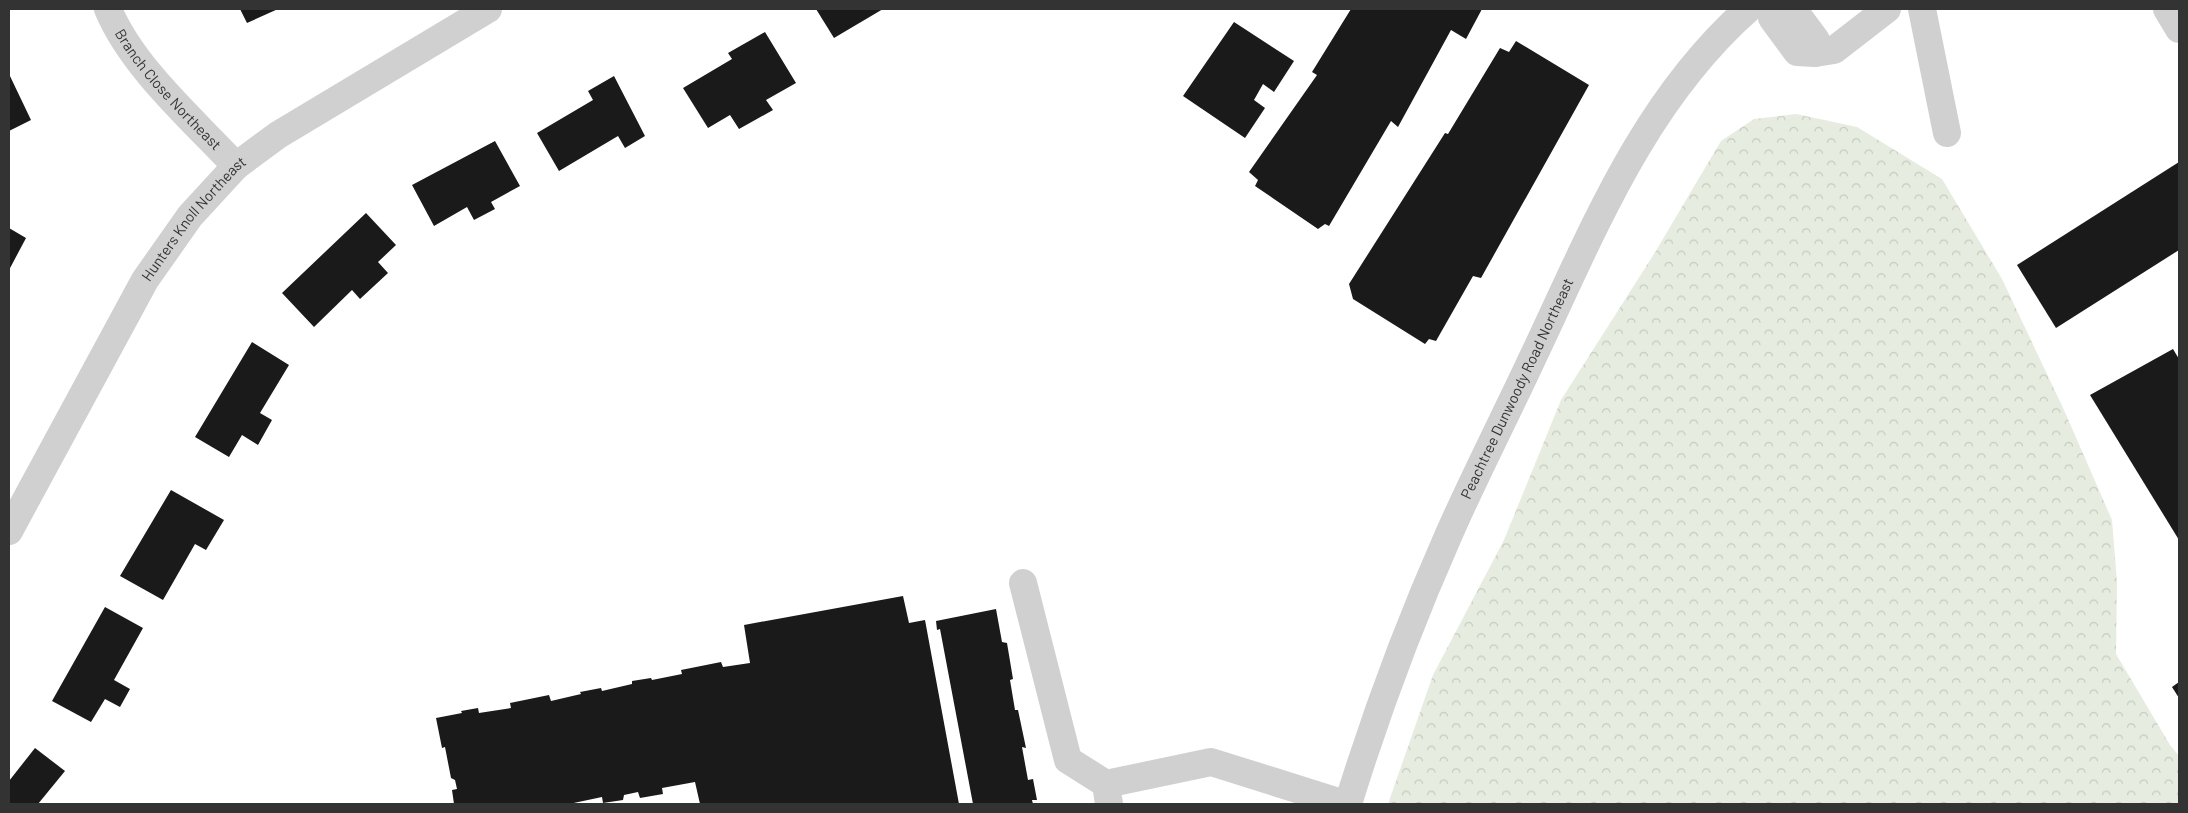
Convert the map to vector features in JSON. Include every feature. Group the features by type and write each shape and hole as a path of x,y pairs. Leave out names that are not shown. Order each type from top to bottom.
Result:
{"street":[{"name":"Branch Close Northeast","path":"108,9 117,30 140,62 236,166"},
{"name":"Hunters Knoll Northeast","path":"9,531 144,280 190,216 236,166 278,135 488,9"},
{"name":"Peachtree Dunwoody Road Northeast","path":"1347,804 1416,613 1450,533 1613,188 1646,130 1683,79 1728,27 1748,9"},
{"path":"1775,9 1772,18 1797,52 1815,53 1834,50 1887,9"},
{"path":"1793,9 1816,40 1815,53"},
{"path":"1922,9 1947,133"},
{"path":"2167,9 2179,29"},
{"path":"1023,583 1068,760 1106,799 1211,762 1347,804"}],"green space":[{"path":"1796,114 1857,127 1942,179 2002,279 2064,410 2112,520 2117,582 2116,654 2170,745 2179,756 2179,804 1388,804 1433,675 1504,540 1561,400 1654,254 1721,141 1754,119"}],"building":[{"path":"240,9 278,9 247,23"},
{"path":"816,9 883,9 834,38"},
{"path":"1351,9 1482,9 1466,39 1451,30 1398,127 1391,121 1329,226 1325,224 1318,229 1255,186 1258,180 1249,172 1317,75 1312,72"},
{"path":"1234,22 1294,61 1274,92 1263,84 1254,100 1265,108 1245,138 1183,96"},
{"path":"765,32 796,83 766,100 773,110 739,129 730,115 708,128 683,88 732,59 728,53"},
{"path":"1516,41 1589,85 1481,278 1473,276 1436,341 1429,339 1425,344 1353,299 1349,284 1445,133 1448,134 1500,48 1509,52"},
{"path":"9,74 31,120 9,131"},
{"path":"614,76 645,136 625,148 618,136 559,171 537,133 593,100 588,91"},
{"path":"495,141 520,186 491,202 495,209 474,220 467,207 434,226 412,185"},
{"path":"2179,162 2179,250 2056,328 2017,265"},
{"path":"366,213 396,245 378,262 388,273 360,299 352,290 314,327 282,293"},
{"path":"9,228 26,238 9,270"},
{"path":"252,342 289,365 260,413 272,420 258,445 242,435 229,457 195,437"},
{"path":"2173,349 2179,359 2179,540 2090,395"},
{"path":"171,490 224,520 206,550 195,544 163,600 120,576"},
{"path":"903,596 909,623 925,620 959,804 700,804 695,782 662,788 663,794 640,798 638,792 624,795 623,800 603,803 602,797 569,804 454,804 452,790 457,789 455,780 451,778 445,747 442,748 436,718 478,708 479,713 511,708 510,703 549,695 551,701 581,694 580,692 601,688 602,691 632,684 632,681 651,678 652,680 682,674 681,670 721,662 723,667 750,663 744,625"},
{"path":"105,607 143,628 114,680 130,689 120,707 105,699 91,722 52,701"},
{"path":"996,609 1002,642 1007,643 1013,679 1010,680 1015,710 1018,710 1026,748 1022,747 1028,780 1033,779 1037,800 1032,800 1033,804 973,804 940,629 937,630 936,621"},
{"path":"2179,682 2179,698 2172,687"},
{"path":"35,748 65,771 38,804 9,804 9,781"}]}
